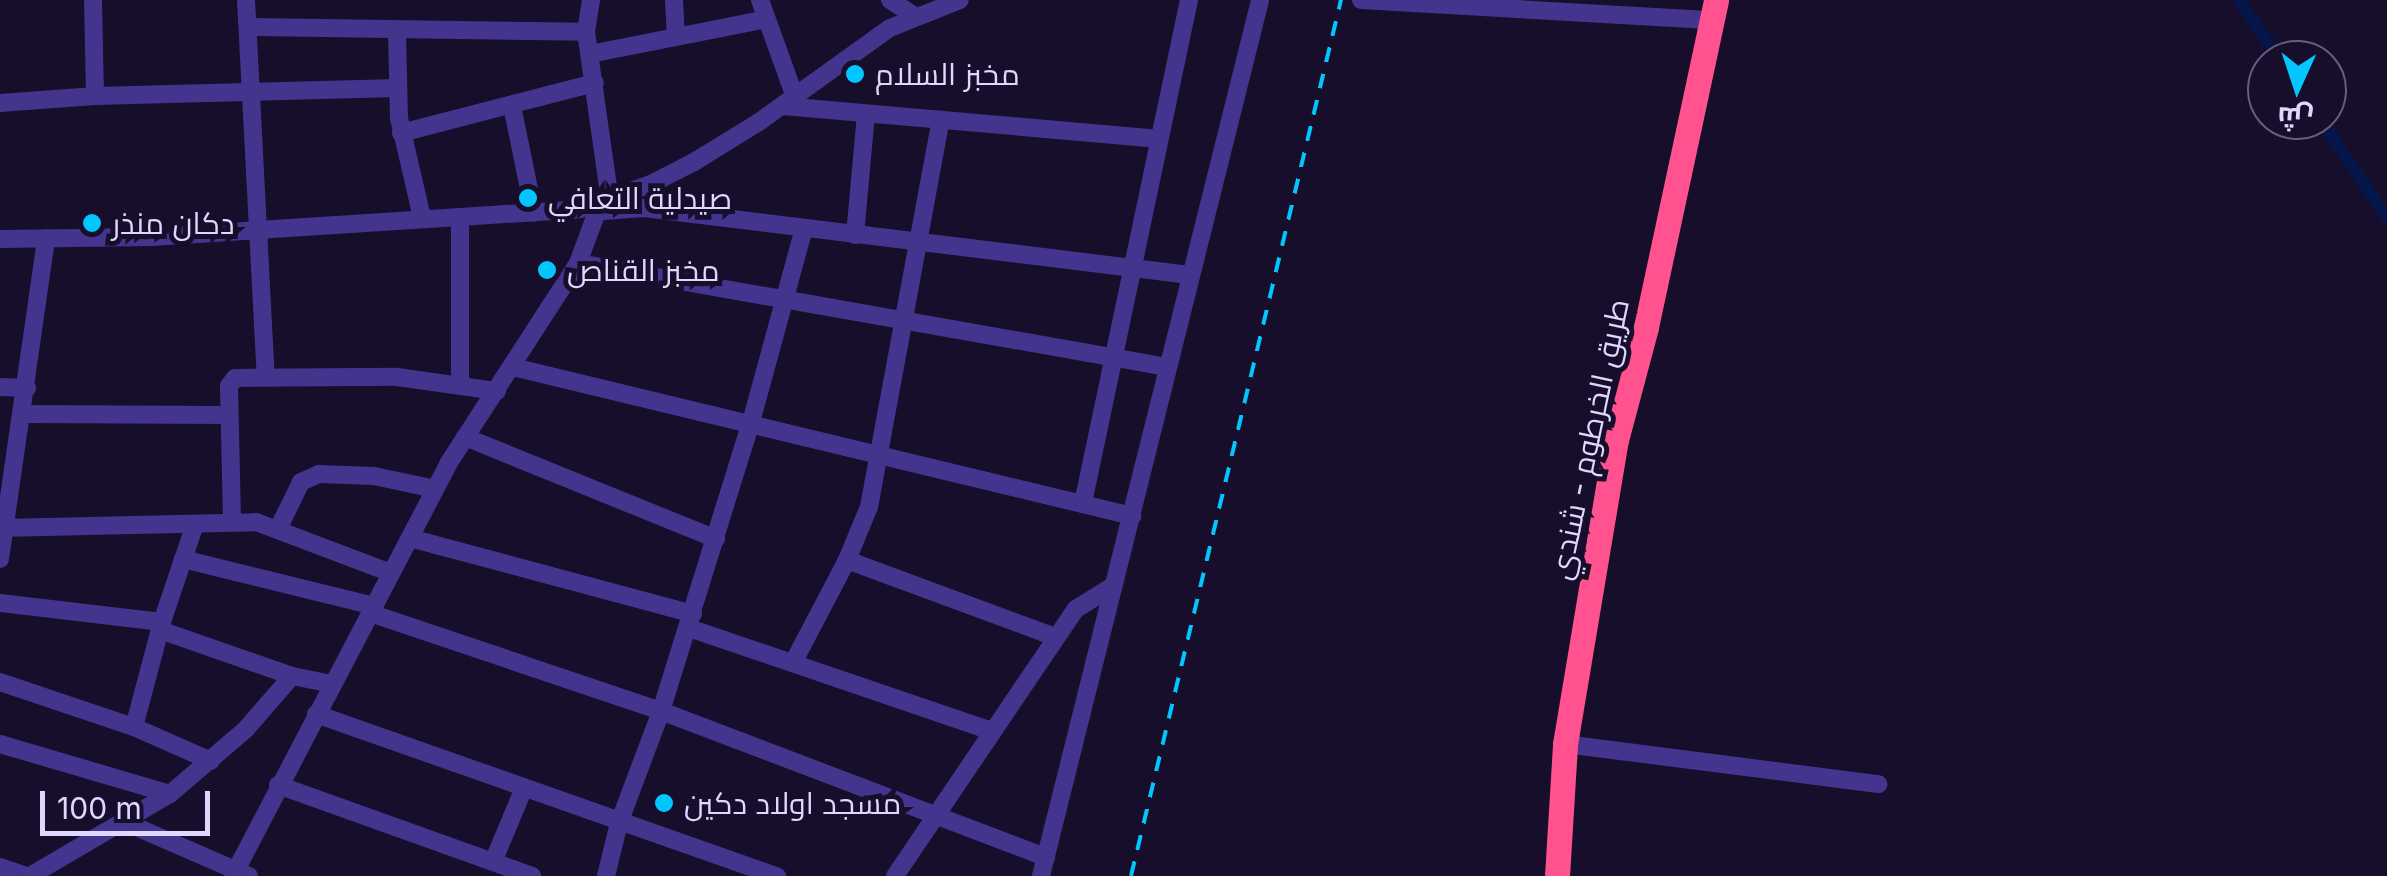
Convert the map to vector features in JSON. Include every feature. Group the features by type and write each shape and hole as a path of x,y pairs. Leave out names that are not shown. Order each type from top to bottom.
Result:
{"highway":[{"name":"طريق الخرطوم - شندي","path":"1557,876 1565,744 1616,440 1646,328 1714,10"}],"street":[{"path":"93,0 94,96"},
{"path":"246,0 266,378"},
{"path":"127,823 239,874 278,785 435,489 578,263 602,206 594,83 586,32 591,0"},
{"path":"674,0 676,36"},
{"path":"760,0 789,101"},
{"path":"890,0 915,16"},
{"path":"602,206 694,162 789,101 864,44 915,16 960,0"},
{"path":"1083,503 1189,0"},
{"path":"1041,876 1260,0"},
{"path":"1360,0 1714,10"},
{"path":"590,54 766,19"},
{"path":"248,27 586,32"},
{"path":"397,30 401,133 422,218"},
{"path":"401,133 594,83"},
{"path":"0,103 94,96 398,88"},
{"path":"789,101 866,114 1157,139"},
{"path":"512,106 534,213"},
{"path":"855,235 866,114"},
{"path":"793,663 847,560 869,507 882,453 940,120"},
{"path":"0,238 261,231 602,206 1131,265 1190,275"},
{"path":"460,217 460,383"},
{"path":"606,876 618,822 661,710 752,422 804,228"},
{"path":"0,559 6,484 24,414 46,238"},
{"path":"578,263 1168,366"},
{"path":"513,367 1132,516"},
{"path":"232,520 228,415 230,382 240,376 398,377 497,391"},
{"path":"0,386 28,388"},
{"path":"24,414 228,415"},
{"path":"465,438 716,539"},
{"path":"278,527 301,482 320,474 349,472 435,489"},
{"path":"3,528 232,520 278,527 391,573"},
{"path":"134,727 161,626 195,524"},
{"path":"410,538 690,621 793,663 992,730"},
{"path":"183,559 372,610 661,710 937,812 1046,857"},
{"path":"847,560 1055,637"},
{"path":"895,876 1076,609 1114,586"},
{"path":"0,604 161,626 292,676 332,684"},
{"path":"0,867 28,876 127,823 212,761 267,708 292,676"},
{"path":"0,682 134,727 212,761"},
{"path":"316,714 776,876"},
{"path":"0,744 170,794"},
{"path":"1565,744 1878,784"},
{"path":"278,785 532,876"},
{"path":"493,862 524,788"}],"waterway":[{"path":"2239,0 2266,40"},
{"path":"2334,140 2387,218"}],"railway":[{"path":"1131,876 1341,0"}],"place":[{"name":"مخبز السلام","path":"855,74"},
{"name":"صيدلية التعافي","path":"528,198"},
{"name":"دكان منذر","path":"92,223"},
{"name":"مخبز القناص","path":"547,270"},
{"name":"مسجد اولاد دكين","path":"664,803"}]}
